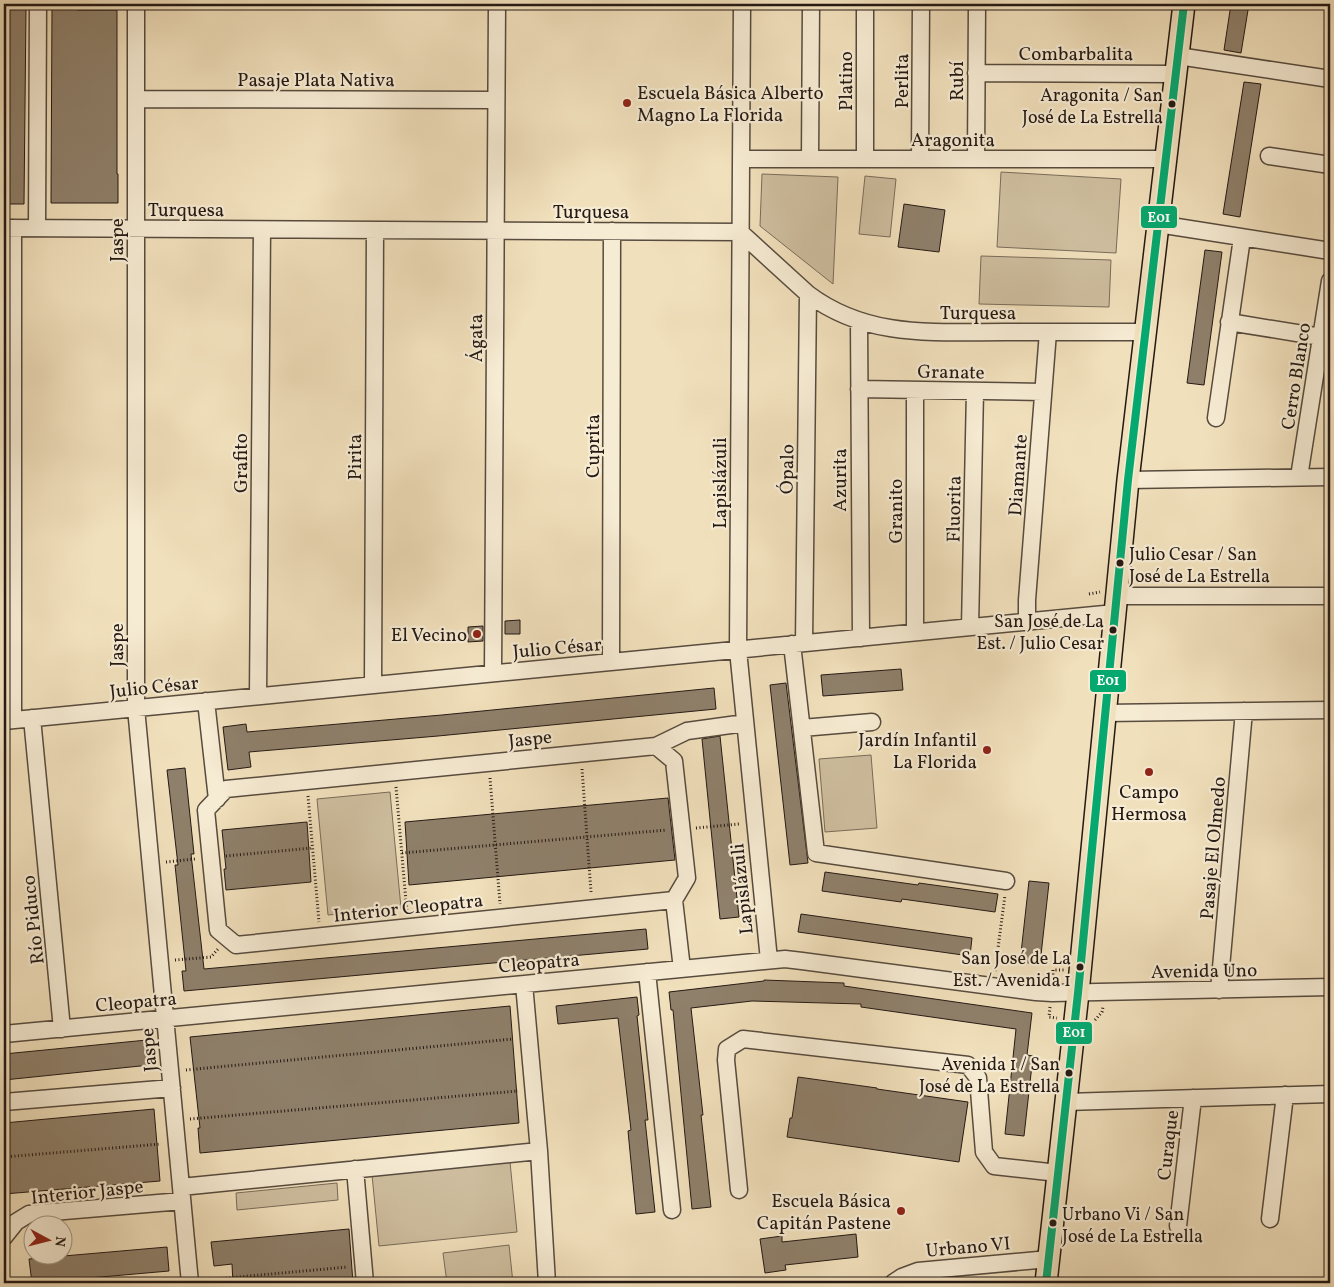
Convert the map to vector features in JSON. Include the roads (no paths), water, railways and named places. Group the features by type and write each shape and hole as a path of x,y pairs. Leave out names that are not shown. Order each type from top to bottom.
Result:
{"main road":[{"path":"1046,1283 1078,993 1128,480 1184,4"}],"street":[{"path":"38,4 38,228"},
{"name":"Jaspe","path":"136,4 136,708 190,1282"},
{"name":"Ágata","path":"493,673 497,4"},
{"name":"Lapislázuli","path":"742,4 738,650 769,960"},
{"path":"810,159 811,4"},
{"name":"Platino","path":"865,159 866,4"},
{"name":"Perlita","path":"920,159 921,4"},
{"name":"Rubí","path":"976,159 977,4"},
{"name":"Combarbalita","path":"976,73 1177,65 1330,79"},
{"name":"Pasaje Plata Nativa","path":"136,99 496,100"},
{"path":"1269,156 1330,165"},
{"name":"Aragonita","path":"741,159 1166,159"},
{"path":"1158,224 1330,251"},
{"path":"8,228 9,720"},
{"name":"Turquesa","path":"8,228 740,232 808,294 833,311 874,326 946,332 1145,332"},
{"name":"Grafito","path":"258,696 262,230"},
{"name":"Pirita","path":"373,685 375,230"},
{"name":"Cuprita","path":"611,662 612,231"},
{"path":"1216,418 1242,238"},
{"name":"Cerro Blanco","path":"1299,477 1330,281"},
{"name":"Ópalo","path":"808,294 798,644 802,728 816,853 1006,881"},
{"name":"Azurita","path":"859,321 860,638"},
{"path":"1230,322 1322,337"},
{"name":"Diamante","path":"1027,622 1027,600 1048,332"},
{"name":"Granate","path":"859,389 1044,392"},
{"name":"Granito","path":"915,390 915,632"},
{"name":"Fluorita","path":"970,627 975,391"},
{"path":"1128,480 1330,477"},
{"name":"Julio César","path":"9,720 1027,622 1116,604 1330,596"},
{"path":"206,701 217,799"},
{"path":"1105,713 1330,710"},
{"name":"Pasaje El Olmedo","path":"1219,990 1244,711"},
{"name":"Río Piduco","path":"32,718 62,1028"},
{"path":"802,728 872,722"},
{"path":"682,969 674,900 687,878 682,829 674,761 656,746 687,731 745,723"},
{"name":"Jaspe","path":"217,799 226,789 656,746"},
{"name":"Interior Cleopatra","path":"217,799 206,810 218,930 236,945 674,900"},
{"name":"Cleopatra","path":"4,1034 785,959 1036,992 1078,993"},
{"path":"647,972 672,1210"},
{"path":"524,984 539,1151 547,1283"},
{"name":"Avenida Uno","path":"1078,993 1330,987"},
{"path":"739,1190 726,1060 727,1049 743,1038 968,1065 978,1078 984,1152 994,1166 1058,1173"},
{"path":"4,1102 171,1080"},
{"name":"Curaque","path":"1066,1102 1330,1094"},
{"path":"1270,1219 1284,1095"},
{"name":"Curaque","path":"1178,1226 1193,1098"},
{"path":"182,1194 354,1169 539,1151"},
{"path":"354,1169 365,1283"},
{"name":"Interior Jaspe","path":"4,1237 16,1222 29,1214 182,1194"},
{"name":"Urbano VI","path":"893,1283 918,1271 1049,1259"}],"place":[{"name":"Escuela Básica Alberto Magno La Florida","path":"627,103"},
{"name":"Aragonita / San José de La Estrella","path":"1172,104"},
{"name":"Julio Cesar / San José de La Estrella","path":"1120,563"},
{"name":"San José de La Est. / Julio Cesar","path":"1113,630"},
{"name":"El Vecino","path":"477,634"},
{"name":"Jardín Infantil La Florida","path":"987,750"},
{"name":"Campo Hermosa","path":"1149,772"},
{"name":"San José de La Est. / Avenida 1","path":"1080,967"},
{"name":"Avenida 1 / San José de La Estrella","path":"1069,1073"},
{"name":"Escuela Básica Capitán Pastene","path":"901,1211"},
{"name":"Urbano Vi / San José de La Estrella","path":"1053,1223"}]}
